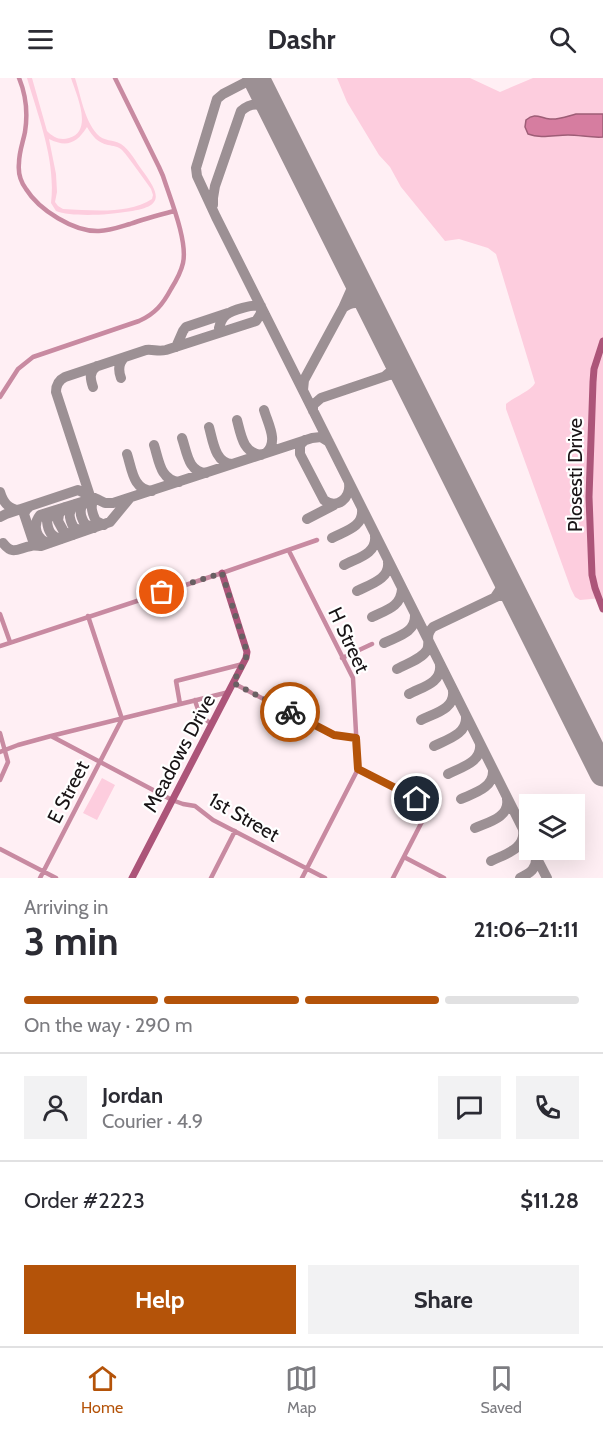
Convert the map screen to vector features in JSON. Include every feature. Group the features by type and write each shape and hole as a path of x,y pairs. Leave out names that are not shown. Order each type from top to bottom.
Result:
{"street":[{"path":"19,78 26,100 27,116 19,155 19,174 26,190 39,204 51,214 80,228 93,231 109,230 174,211"},
{"path":"0,397 18,369 33,357 149,316 166,299 180,272 184,255 183,240 174,211 159,167 115,78"},
{"name":"Plosesti Drive","path":"603,341 594,369 589,497 592,575 603,609"},
{"path":"0,646 317,540"},
{"name":"H Street","path":"289,551 352,678 358,769"},
{"path":"180,704 176,681 243,664 246,658 247,652 222,573"},
{"path":"0,614 9,642"},
{"path":"88,616 122,719"},
{"path":"342,658 372,644"},
{"name":"Meadows Drive","path":"132,878 243,664"},
{"path":"233,683 327,732 356,738"},
{"path":"3,751 51,736 229,692"},
{"path":"195,700 199,712 212,724"},
{"name":"E Street","path":"40,878 122,719"},
{"path":"0,733 3,751 8,762 0,780"},
{"name":"1st Street","path":"51,736 172,800 195,806 209,818 325,878"},
{"path":"302,878 358,769 430,806 393,878"},
{"path":"211,878 235,831"},
{"path":"0,849 56,878"},
{"path":"404,857 444,878"}],"shaded area":[{"path":"27,78 32,78 47,131 63,139 76,134 81,128 81,111 71,78 75,78 86,114 93,128 100,137 121,144 130,153 156,194 152,204 137,210 109,214 80,215 56,211 51,203 49,156","holes":["87,127 101,143 122,150 151,189 152,199 131,207 109,210 63,209 58,206 55,202 56,174 49,139 61,143 71,142 79,137"]},
{"path":"337,78 470,78 500,92 533,78 603,78 603,600 602,598 580,600 575,597 506,409 506,404 530,389 535,383 496,254 488,248 459,239 445,241 401,187 390,167 379,155 347,102"},
{"path":"576,114 603,114 603,137 538,136 528,134 525,127 526,120 532,116 553,119"},
{"path":"102,778 115,785 97,820 83,813"}],"taxiway":[{"path":"254,78 217,99 196,168 197,176 519,821"},
{"path":"213,205 215,186 241,111 257,104 273,113"},
{"path":"343,308 351,290 352,269"},
{"path":"303,390 304,380 343,308 358,303 373,311"},
{"path":"224,331 219,328 226,315 243,308 261,306"},
{"path":"90,496 56,392 60,381 65,377 146,350 166,350 256,321 262,309"},
{"path":"176,347 186,327 228,313"},
{"path":"385,376 391,371 394,355"},
{"path":"121,378 119,367 125,357"},
{"path":"93,387 91,375 97,366"},
{"path":"313,411 313,405 321,398 389,375 399,375 406,380"},
{"path":"264,410 272,438 272,444 266,453"},
{"path":"237,420 247,447 255,454 261,455"},
{"path":"209,427 218,456 226,463 232,464"},
{"path":"0,517 78,490 105,503 113,503 312,438 321,437 329,442"},
{"path":"182,438 192,465 200,472 206,473"},
{"path":"305,440 300,445 300,454 324,500 334,504 342,501 348,493 349,483"},
{"path":"154,445 164,473 179,482"},
{"path":"127,454 137,483 146,490 152,491"},
{"path":"0,492 6,504 19,510"},
{"path":"50,543 41,539 37,532 36,523 40,515 97,499"},
{"path":"3,543 13,550 41,546 110,522 129,499"},
{"path":"99,500 94,500 92,510 96,521 104,525"},
{"path":"86,501 81,509 82,518 85,524 94,528"},
{"path":"75,504 70,512 71,521 74,528 84,531"},
{"path":"307,519 334,505"},
{"path":"30,506 24,514 33,541"},
{"path":"65,507 59,514 58,521 64,532 73,535"},
{"path":"332,538 357,524 362,515 362,509"},
{"path":"52,512 47,521 48,528 52,535 61,539"},
{"path":"344,565 369,551 373,547 375,536"},
{"path":"357,591 383,577 388,568 388,562"},
{"path":"495,597 501,588 503,572"},
{"path":"372,617 396,604 402,589"},
{"path":"397,669 425,653 428,647 428,636 433,627 498,596 509,596 517,602"},
{"path":"384,643 409,630 413,626 415,614"},
{"path":"409,694 434,680 438,676 440,665"},
{"path":"421,720 447,706 451,702 453,691"},
{"path":"434,746 460,732 466,717"},
{"path":"448,774 474,760 480,750 480,744"},
{"path":"461,799 487,786 493,770"},
{"path":"475,828 502,815 507,799"},
{"path":"491,861 519,845"},
{"path":"520,878 532,870 536,860"},
{"path":"538,860 547,878"}],"runway":[{"path":"256,78 603,773"}],"way so far":[{"path":"162,592 222,573 247,652 233,683 290,712"}],"route":[{"path":"290,712 334,735 356,738 358,769 417,799"}]}
